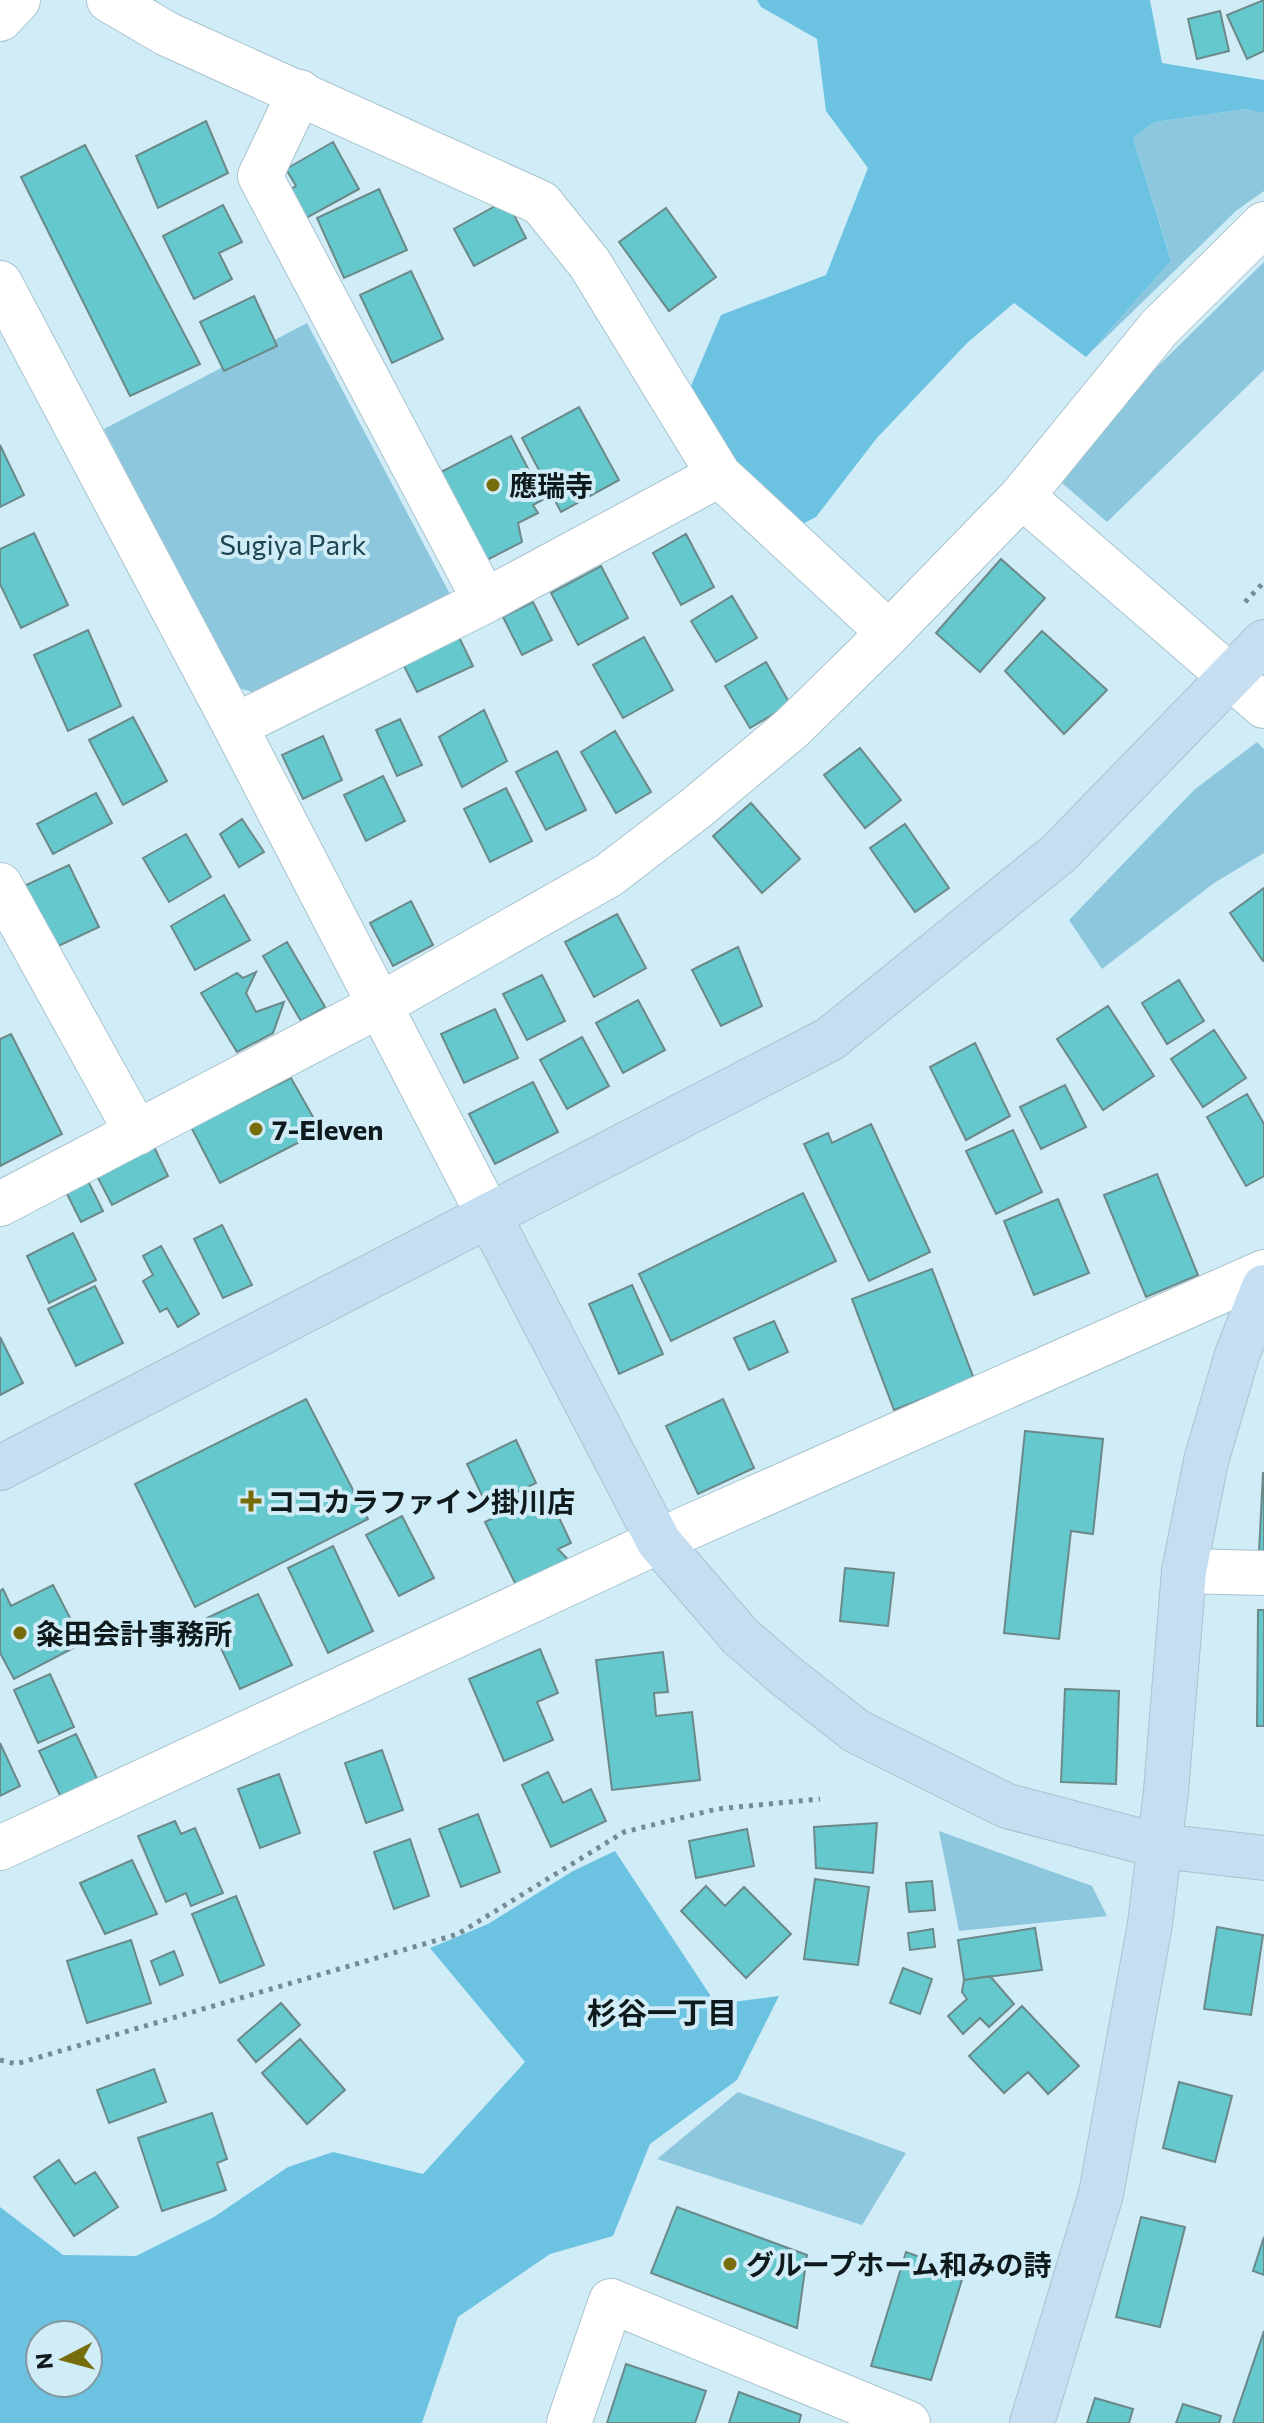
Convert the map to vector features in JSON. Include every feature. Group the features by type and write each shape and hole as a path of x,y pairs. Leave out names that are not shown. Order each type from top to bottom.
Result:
{"street":[{"path":"0,19 18,0"},
{"path":"109,0 167,34 541,203 590,264 719,475 889,633"},
{"path":"300,92 260,176 485,601"},
{"path":"0,1204 378,1006 609,875 792,728 889,633 1022,496 1159,328 1264,224"},
{"path":"0,283 235,726 659,1542 740,1636 856,1731 1007,1806 1160,1846 1264,1858"},
{"path":"235,726 485,601 719,475"},
{"path":"1022,496 1248,692"},
{"path":"0,1468 830,1039 1059,853 1248,692 1264,642"},
{"path":"0,885 137,1133"},
{"path":"0,1848 659,1542 1264,1272"},
{"path":"1032,2423 1101,2194 1150,1924 1160,1846 1184,1571 1206,1461 1237,1355 1264,1287"},
{"path":"1184,1571 1264,1573"},
{"path":"569,2423 611,2301 908,2423"}],"path":[{"path":"0,2060 16,2064 458,1934 624,1832 717,1809 820,1799"}],"green space":[{"path":"1246,109 1264,111 1264,191 1237,210 1086,357 1171,259 1133,138 1155,122"},
{"path":"1264,262 1264,370 1107,522 1054,476 1152,372"},
{"name":"Sugiya Park","path":"307,323 450,594 256,693 235,687 104,429"},
{"path":"1257,742 1264,749 1264,853 1214,883 1102,969 1069,920 1194,790"},
{"path":"939,1831 1092,1886 1107,1916 959,1931"},
{"path":"738,2092 906,2153 862,2225 657,2159"}],"shaded area":[{"path":"757,0 1150,0 1162,63 1264,80 1264,113 1246,109 1155,122 1133,138 1171,260 1086,357 1014,303 967,343 876,439 816,517 783,534 680,412 721,315 826,275 868,168 826,111 817,39 761,7"},
{"path":"615,1851 716,2004 779,1996 737,2080 650,2144 613,2236 550,2254 458,2317 422,2423 0,2423 0,2207 63,2255 136,2256 214,2217 288,2167 333,2152 423,2174 525,2062 430,1948 488,1924 573,1871"}],"building":[{"path":"1264,0 1264,51 1247,59 1227,15"},
{"path":"1220,11 1229,51 1197,59 1188,19"},
{"path":"206,121 228,173 158,208 136,156"},
{"path":"333,142 359,189 299,222 283,194 296,186 286,169"},
{"path":"85,145 200,364 130,396 21,177"},
{"path":"379,189 407,250 344,278 317,218"},
{"path":"506,200 526,238 474,266 454,229"},
{"path":"223,205 242,242 219,253 232,279 194,299 163,236"},
{"path":"666,208 716,277 669,311 619,242"},
{"path":"411,271 443,339 392,363 360,295"},
{"path":"254,296 277,346 224,371 200,322"},
{"path":"579,407 619,480 561,512 522,438"},
{"name":"應瑞寺","path":"511,436 544,499 533,505 538,513 518,523 522,542 487,560 441,472"},
{"path":"0,445 24,495 0,507"},
{"path":"34,533 68,605 21,628 0,584 0,549"},
{"path":"686,534 714,587 681,605 653,553"},
{"path":"1001,559 1045,598 980,672 936,633"},
{"path":"601,566 628,618 578,645 551,593"},
{"path":"732,596 757,638 716,662 691,621"},
{"path":"533,602 552,640 522,655 503,617"},
{"path":"88,630 121,706 68,731 34,655"},
{"path":"1042,631 1107,690 1064,734 1005,671"},
{"path":"458,635 473,666 417,692 402,662"},
{"path":"644,637 673,690 623,718 593,665"},
{"path":"766,662 790,704 750,728 725,686"},
{"path":"484,710 507,761 462,787 439,737"},
{"path":"133,717 167,781 123,805 89,740"},
{"path":"400,719 422,765 397,776 376,730"},
{"path":"615,731 651,792 616,813 581,752"},
{"path":"323,736 342,780 303,799 282,755"},
{"path":"860,748 901,800 865,828 824,775"},
{"path":"557,751 586,810 546,830 516,772"},
{"path":"383,776 405,821 366,841 344,795"},
{"path":"506,788 532,841 490,862 464,809"},
{"path":"96,793 112,823 53,854 37,824"},
{"path":"751,803 800,859 762,893 713,836"},
{"path":"242,819 264,852 239,867 220,834"},
{"path":"905,824 949,888 915,912 870,848"},
{"path":"186,834 211,877 169,902 143,858"},
{"path":"69,865 99,927 52,949 22,887"},
{"path":"1264,888 1264,960 1263,961 1230,913"},
{"path":"224,895 250,940 195,970 171,926"},
{"path":"411,901 433,945 393,966 370,923"},
{"path":"617,914 646,968 594,997 565,942"},
{"path":"287,942 325,1007 301,1021 263,956"},
{"path":"738,947 762,1006 721,1026 692,970"},
{"path":"256,972 246,993 256,1012 284,1002 273,1033 237,1052 201,993 237,973 243,978"},
{"path":"542,975 565,1021 527,1040 503,994"},
{"path":"1179,980 1204,1021 1167,1044 1142,1003"},
{"path":"638,1000 665,1050 623,1073 596,1023"},
{"path":"1108,1006 1154,1076 1103,1110 1057,1039"},
{"path":"495,1009 518,1058 464,1083 441,1034"},
{"path":"1214,1030 1246,1078 1203,1107 1171,1059"},
{"path":"11,1034 62,1134 0,1166 0,1039"},
{"path":"582,1037 609,1086 567,1109 540,1060"},
{"path":"975,1043 1010,1116 966,1140 930,1067"},
{"name":"7-Eleven","path":"291,1078 321,1131 220,1183 191,1127"},
{"path":"533,1082 558,1132 495,1164 469,1114"},
{"path":"1065,1085 1086,1127 1041,1149 1020,1107"},
{"path":"1247,1094 1264,1124 1264,1176 1246,1186 1207,1117"},
{"path":"871,1124 930,1252 869,1281 804,1144 828,1133 832,1143"},
{"path":"1013,1130 1042,1192 996,1214 966,1151"},
{"path":"154,1147 168,1176 112,1205 97,1176"},
{"path":"1157,1174 1198,1275 1146,1297 1104,1195"},
{"path":"87,1179 103,1211 81,1222 65,1190"},
{"path":"803,1193 836,1261 671,1341 639,1274"},
{"path":"1058,1199 1089,1273 1034,1295 1004,1221"},
{"path":"222,1225 252,1285 223,1298 194,1239"},
{"path":"73,1233 96,1280 49,1303 27,1256"},
{"path":"161,1246 199,1314 178,1327 167,1308 160,1312 143,1281 153,1275 143,1256"},
{"path":"932,1269 974,1379 894,1410 852,1299"},
{"path":"632,1285 663,1354 619,1374 589,1304"},
{"path":"95,1286 123,1343 76,1366 48,1309"},
{"path":"774,1321 788,1352 749,1370 734,1338"},
{"path":"0,1337 23,1383 0,1395"},
{"name":"ココカラファイン掛川店","path":"306,1399 368,1519 195,1607 135,1484"},
{"path":"723,1399 754,1468 698,1494 666,1426"},
{"path":"1025,1431 1103,1439 1093,1534 1071,1531 1059,1639 1004,1633"},
{"path":"516,1440 536,1483 487,1506 467,1464"},
{"path":"1263,1473 1264,1553 1259,1553"},
{"path":"547,1492 571,1543 558,1549 574,1566 520,1593 485,1522"},
{"path":"402,1516 434,1578 399,1596 366,1535"},
{"path":"333,1546 373,1631 328,1653 288,1568"},
{"path":"845,1568 894,1573 888,1626 840,1621"},
{"path":"53,1585 83,1643 14,1679 0,1653 0,1591 3,1589 11,1606"},
{"path":"258,1594 292,1665 240,1689 207,1618"},
{"path":"1258,1610 1264,1610 1264,1726 1257,1726"},
{"path":"540,1649 558,1693 537,1702 553,1740 504,1761 469,1679"},
{"path":"663,1652 668,1692 654,1693 656,1716 692,1712 700,1780 612,1790 596,1660"},
{"path":"50,1674 74,1727 38,1743 14,1690"},
{"path":"1065,1689 1119,1691 1116,1784 1061,1782"},
{"path":"76,1734 101,1787 64,1804 39,1751"},
{"path":"0,1743 20,1786 0,1796"},
{"path":"382,1750 403,1810 366,1823 345,1763"},
{"path":"548,1772 563,1803 591,1789 606,1821 551,1847 522,1785"},
{"path":"279,1774 300,1833 260,1848 238,1789"},
{"path":"478,1814 500,1872 461,1887 439,1829"},
{"path":"175,1821 181,1834 195,1828 223,1893 191,1906 186,1893 166,1902 138,1836"},
{"path":"877,1823 873,1873 816,1868 814,1827"},
{"path":"747,1829 754,1866 696,1878 689,1841"},
{"path":"410,1839 429,1896 394,1909 374,1852"},
{"path":"132,1860 157,1914 105,1934 80,1883"},
{"path":"815,1879 869,1887 858,1965 804,1959"},
{"path":"932,1881 935,1910 909,1912 906,1883"},
{"path":"706,1886 725,1906 744,1887 791,1934 746,1978 681,1911"},
{"path":"236,1896 264,1965 220,1983 192,1914"},
{"path":"1217,1927 1263,1935 1251,2015 1204,2009"},
{"path":"1035,1928 1042,1970 964,1980 958,1940"},
{"path":"933,1929 935,1947 910,1950 908,1933"},
{"path":"131,1940 151,2003 87,2023 67,1961"},
{"path":"174,1951 183,1975 160,1985 151,1961"},
{"path":"903,1968 932,1979 920,2014 890,2003"},
{"path":"990,1976 1014,2004 989,2027 980,2018 963,2034 948,2016 967,1999 962,1992 964,1980"},
{"path":"281,2003 300,2025 256,2062 238,2040"},
{"path":"1022,2006 1079,2066 1048,2094 1028,2072 1004,2093 969,2056"},
{"path":"300,2039 345,2090 307,2124 262,2073"},
{"path":"154,2069 166,2102 109,2123 97,2090"},
{"path":"1179,2082 1232,2096 1215,2162 1163,2148"},
{"path":"212,2113 227,2159 217,2163 226,2190 162,2211 138,2138"},
{"path":"59,2160 75,2184 95,2172 118,2207 74,2236 34,2177"},
{"name":"グループホーム和みの詩","path":"677,2207 807,2255 797,2328 651,2273"},
{"path":"1141,2217 1185,2227 1160,2327 1116,2317"},
{"path":"1264,2237 1264,2275 1253,2271"},
{"path":"906,2252 964,2273 931,2380 871,2366"},
{"path":"1264,2331 1264,2423 1233,2423"},
{"path":"626,2364 706,2391 695,2423 607,2423"},
{"path":"739,2392 801,2415 799,2423 729,2423"},
{"path":"1095,2398 1133,2409 1129,2423 1087,2423"},
{"path":"1183,2404 1221,2416 1219,2423 1176,2423"}],"place":[{"name":"應瑞寺","path":"493,485"},
{"name":"7-Eleven","path":"256,1129"},
{"name":"ココカラファイン掛川店","path":"251,1501"},
{"name":"粂田会計事務所","path":"20,1633"},
{"name":"グループホーム和みの詩","path":"730,2264"}],"district":[{"name":"杉谷一丁目","path":"662,2011"}]}
